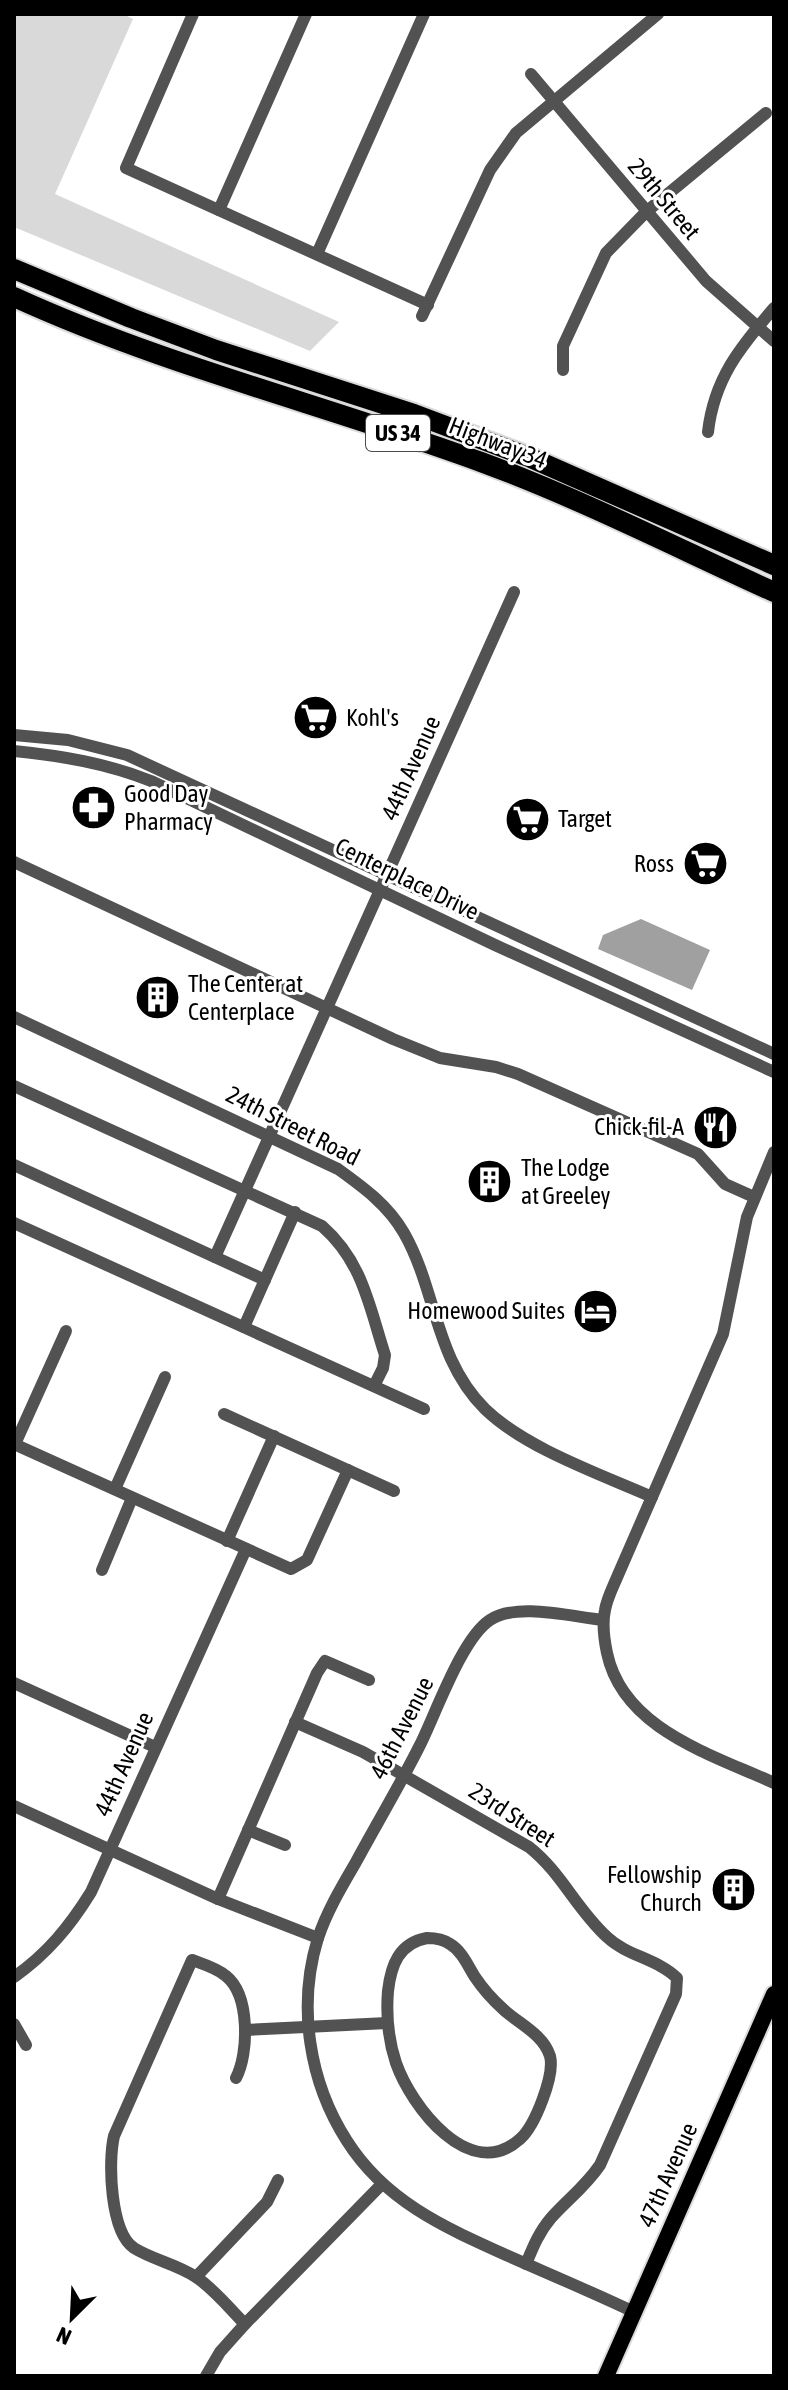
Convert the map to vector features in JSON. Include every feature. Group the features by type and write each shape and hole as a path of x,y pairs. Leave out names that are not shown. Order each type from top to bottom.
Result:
{"highway":[{"name":"Highway 34","path":"14,269 145,324 414,414 531,458 774,565"},
{"name":"Highway 34","path":"14,297 126,344 483,463 774,592"},
{"path":"302,403 310,380"}],"main road":[{"name":"47th Avenue","path":"606,2376 774,1994"}],"street":[{"path":"193,14 126,168 317,254 425,310 490,170 516,133 658,14"},
{"path":"219,210 306,14"},
{"path":"317,254 424,14"},
{"name":"29th Street","path":"531,74 706,281 774,341"},
{"path":"563,370 563,346 606,253 646,212 766,113"},
{"path":"708,432 710,412 735,354 774,308"},
{"name":"44th Avenue","path":"215,1257 514,592"},
{"name":"Centerplace Drive","path":"14,735 68,740 127,755 774,1054"},
{"name":"Centerplace Drive","path":"14,751 63,756 121,769 151,781 508,951 774,1072"},
{"path":"14,862 440,1058 496,1067 529,1078 698,1154 725,1184 754,1197"},
{"name":"24th Street Road","path":"14,1017 338,1169 385,1207 403,1231 415,1256 448,1355 466,1387 484,1409 529,1441 652,1497"},
{"path":"14,1086 315,1221 340,1242 360,1275 385,1355 383,1368 374,1386"},
{"path":"774,1152 744,1229 723,1334 605,1606 603,1620 609,1663 618,1686 638,1711 661,1729 774,1783"},
{"path":"14,1165 265,1280"},
{"path":"244,1327 295,1212"},
{"path":"14,1223 424,1409"},
{"path":"66,1331 14,1444 291,1569 307,1560 348,1470"},
{"path":"115,1489 165,1377"},
{"path":"224,1414 394,1491"},
{"path":"227,1541 274,1436"},
{"path":"102,1570 132,1498"},
{"name":"44th Avenue","path":"14,1977 41,1956 74,1920 91,1892 246,1549"},
{"name":"46th Avenue","path":"603,1620 516,1611 501,1615 476,1631 461,1655 405,1775 336,1896 318,1938 309,1986 308,2026 316,2072 335,2120 360,2159 382,2184 409,2207 441,2226 634,2312"},
{"path":"218,1899 325,1661 369,1680"},
{"path":"14,1683 155,1747"},
{"name":"23rd Street","path":"295,1722 363,1752 529,1847 546,1861 609,1940 642,1959 668,1969 677,1978 676,1994 600,2165 587,2185 552,2217 537,2236 526,2264"},
{"path":"14,1806 218,1899 318,1938"},
{"path":"248,1830 285,1845"},
{"path":"427,1938 451,1944 488,1994 542,2040 551,2058 548,2082 524,2136 504,2150 488,2153 472,2151 448,2135 426,2115 404,2082 387,2023 389,1983 393,1965 402,1949 409,1943 427,1938"},
{"path":"236,2078 250,2030 235,1986 225,1975 192,1960 111,2149 115,2213 126,2240 135,2249 196,2277 245,2324"},
{"path":"250,2030 387,2023"},
{"path":"14,2024 26,2045"},
{"path":"196,2277 267,2202 278,2180"},
{"path":"206,2376 220,2352 245,2324 382,2184"}],"shaded area":[{"path":"14,14 123,14 133,19 55,194 339,322 310,351 14,227"},
{"path":"641,919 710,950 692,990 598,949 603,935"}],"place":[{"name":"Kohl's","path":"315,718"},
{"name":"Good Day Pharmacy","path":"93,808"},
{"name":"Target","path":"527,819"},
{"name":"Ross","path":"705,864"},
{"name":"The Center at Centerplace","path":"157,998"},
{"name":"Chick-fil-A","path":"715,1127"},
{"name":"The Lodge at Greeley","path":"490,1182"},
{"name":"Homewood Suites","path":"596,1311"},
{"name":"Fellowship Church","path":"733,1889"}]}
